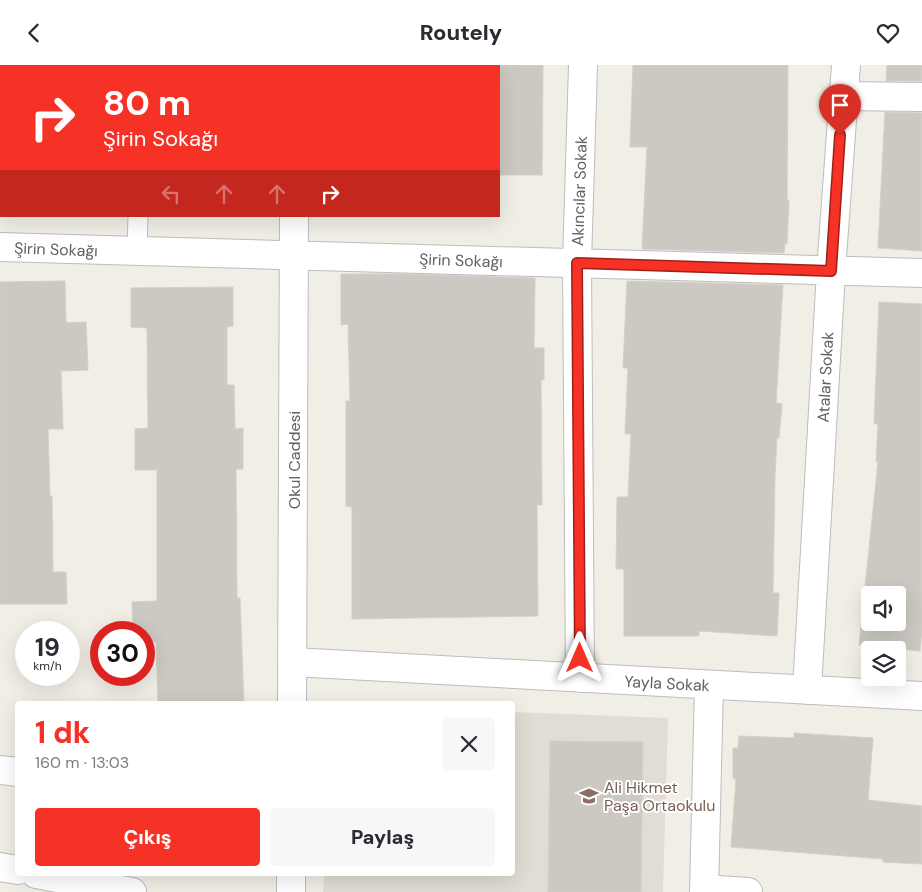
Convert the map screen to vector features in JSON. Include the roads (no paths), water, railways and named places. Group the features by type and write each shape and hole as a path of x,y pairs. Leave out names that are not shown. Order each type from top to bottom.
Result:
{"street":[{"name":"Akıncılar Sokak","path":"580,678 577,263 583,65"},
{"name":"Atalar Sokak","path":"807,690 831,271 846,65"},
{"path":"843,95 922,97"},
{"name":"Okul Caddesi","path":"292,701 294,217"},
{"name":"Şirin Sokağı","path":"0,247 922,273"},
{"name":"Yayla Sokak","path":"293,662 922,696"},
{"path":"709,685 704,891 748,892"},
{"path":"0,770 15,772"},
{"path":"0,867 15,870"},
{"path":"47,876 132,892"},
{"path":"291,876 291,892"}],"lane":[{"path":"137,251 138,217"}],"place":[{"name":"Ali Hikmet Paşa Ortaokulu","path":"589,796"}]}
